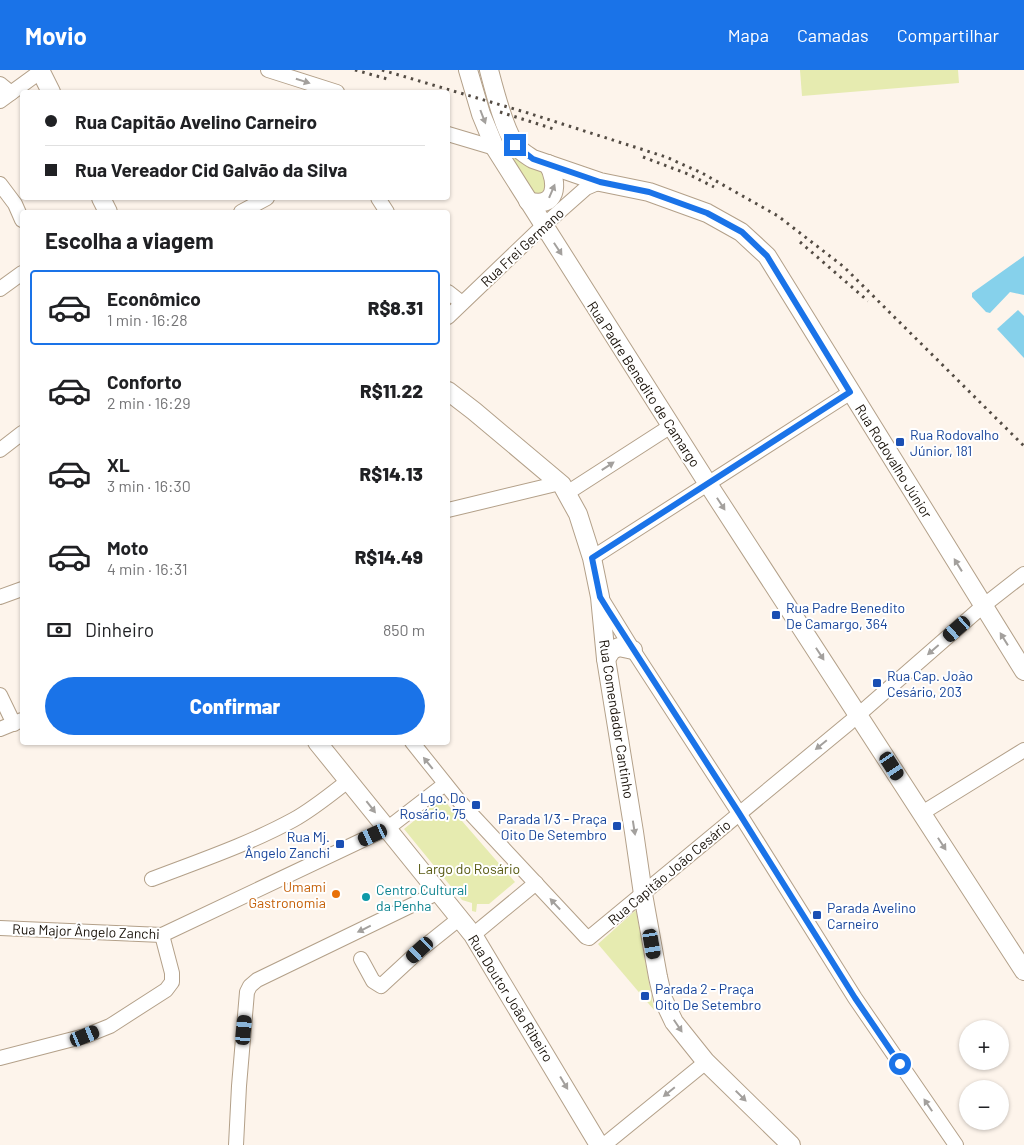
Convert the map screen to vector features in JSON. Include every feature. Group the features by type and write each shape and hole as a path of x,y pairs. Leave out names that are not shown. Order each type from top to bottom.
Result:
{"main road":[{"path":"41,70 50,90"},
{"name":"Rua Padre Benedito de Camargo","path":"468,70 481,114 495,148 543,226 1024,971"},
{"name":"Rua Rodovalho Júnior","path":"489,70 510,135 515,145 533,159 600,182 649,192 698,210 742,232 767,256 1024,671"},
{"path":"528,201 536,203 545,201 554,191 554,178 548,164"},
{"name":"Rua Comendador Cantinho","path":"450,393 563,488 578,514 592,558 600,597 606,659 643,894 658,977 664,999 674,1022 706,1062 791,1145"},
{"path":"606,659 612,650 618,647 633,650"},
{"name":"Rua Doutor João Ribeiro","path":"320,745 473,934 600,1145"}],"street":[{"path":"4,93 41,70"},
{"path":"268,70 331,90"},
{"path":"450,135 495,148"},
{"name":"Rua Frei Germano","path":"450,316 543,226 586,188 600,182"},
{"path":"0,184 15,204 20,215"},
{"path":"245,210 263,200"},
{"path":"0,289 20,274"},
{"path":"450,294 462,303"},
{"path":"592,558 850,392"},
{"path":"450,510 563,488 671,426"},
{"path":"0,450 20,435"},
{"name":"Rua Capitão João Cesário","path":"536,883 589,938 1024,574"},
{"path":"0,597 20,590"},
{"path":"600,597 855,998 956,1145"},
{"path":"0,695 18,722 0,729"},
{"path":"414,745 460,802 536,883 473,934"},
{"path":"922,813 1024,750"},
{"path":"152,879 267,833 295,819 349,780"},
{"path":"388,828 445,784"},
{"name":"Rua Major Ângelo Zanchi","path":"0,928 162,935 388,828"},
{"path":"236,1145 247,992 250,986 257,980 440,892"},
{"path":"361,960 373,981 381,986 420,950 460,918"},
{"path":"0,1058 85,1036 110,1026 166,990 172,982 172,973 162,935"},
{"path":"604,1145 706,1062"}],"green space":[{"path":"800,70 958,70 959,83 802,96"},
{"path":"502,143 546,176 548,184 540,195 533,195"},
{"name":"Largo do Rosário","path":"442,798 515,882 489,904 477,904 476,912 472,911 472,903 462,900 404,829"},
{"path":"636,910 654,1010 598,944"}],"water":[{"path":"1024,256 1024,295 1010,292 990,313 986,312 972,297 972,293"},
{"path":"1018,310 1024,316 1024,358 997,329"}],"railway":[{"path":"355,70 391,80"},
{"path":"382,70 450,90"},
{"path":"450,90 666,157 702,173 778,216 844,267 1024,446"},
{"path":"500,112 557,130"},
{"path":"643,157 688,174 714,187"},
{"path":"800,242 868,301"}],"place":[{"name":"Rua Rodovalho Júnior, 181","path":"900,442"},
{"name":"Rua Padre Benedito De Camargo, 364","path":"776,615"},
{"name":"Rua Cap. João Cesário, 203","path":"877,683"},
{"name":"Lgo. Do Rosário, 75","path":"476,805"},
{"name":"Parada 1/3 - Praça Oito De Setembro","path":"617,826"},
{"name":"Rua Mj. Ângelo Zanchi","path":"340,844"},
{"name":"Umami Gastronomia","path":"336,894"},
{"name":"Centro Cultural da Penha","path":"366,897"},
{"name":"Parada Avelino Carneiro","path":"817,915"},
{"name":"Parada 2 - Praça Oito De Setembro","path":"645,996"}],"route":[{"path":"515,145 533,159 600,182 649,192 707,213 742,232 767,256 850,392 592,558 600,597 855,998 900,1064"}]}
